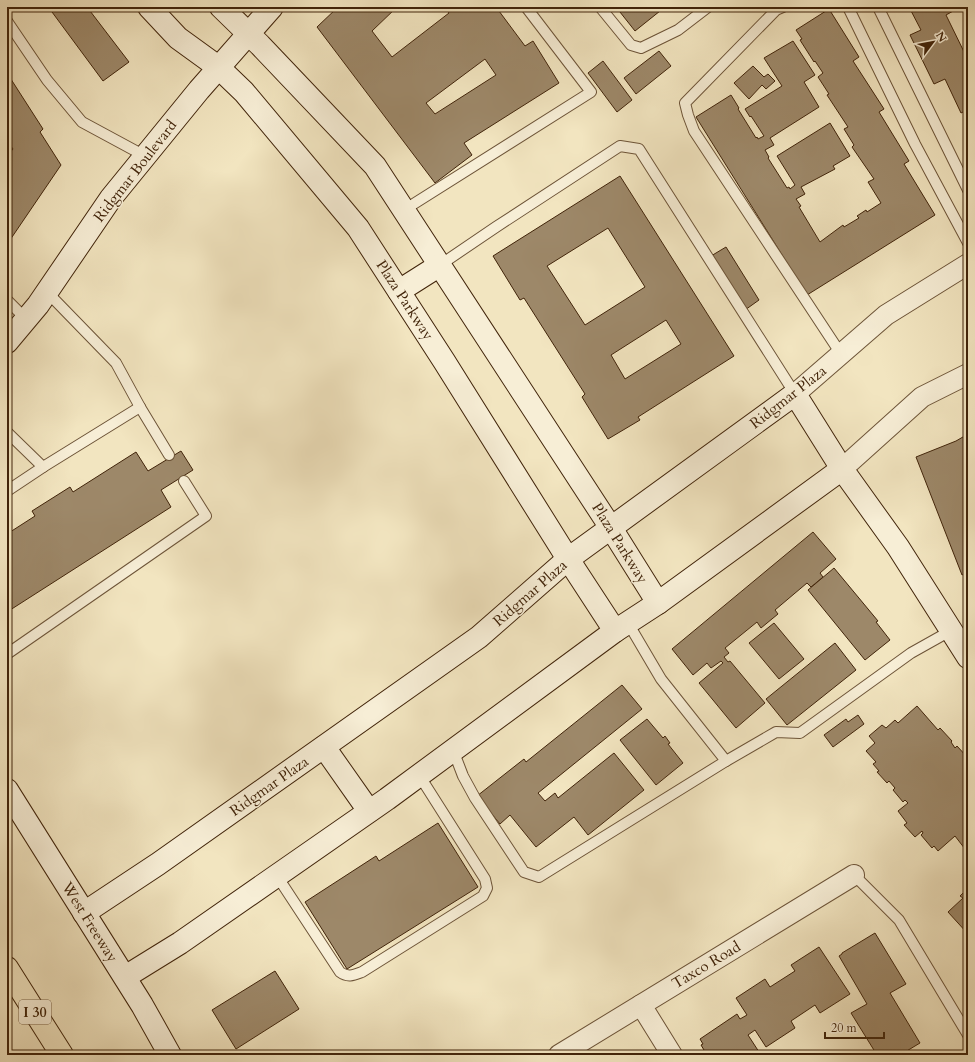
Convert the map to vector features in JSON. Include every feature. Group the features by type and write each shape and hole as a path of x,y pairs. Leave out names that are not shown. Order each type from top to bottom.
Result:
{"highway":[{"name":"I 30","path":"7,968 62,1055"}],"street":[{"name":"Plaza Parkway","path":"149,7 178,38 218,67 244,92 358,228 449,367 568,560 621,627"},
{"name":"Plaza Parkway","path":"221,7 248,33 375,166 611,528 658,603"},
{"name":"Ridgmar Boulevard","path":"8,336 26,319 47,292 111,198 218,67 272,7"},
{"name":"Ridgmar Plaza","path":"84,913 158,864 479,637 568,560 795,394 886,315 968,264"},
{"path":"399,291 440,265"},
{"path":"125,977 180,943 277,876 419,775 621,627 658,603 842,469 922,397 968,374"},
{"path":"795,394 842,469 898,547 968,657"},
{"path":"324,747 369,811"},
{"name":"West Freeway","path":"7,790 125,977 170,1055"},
{"name":"Taxco Road","path":"559,1055 854,875"},
{"path":"641,1005 672,1055"}],"lane":[{"path":"404,210 591,92 526,7"},
{"path":"600,7 631,45 641,48 678,30 708,7"},
{"path":"783,7 776,10 685,103 694,131 842,354"},
{"path":"848,7 915,144 968,243"},
{"path":"878,7 968,190"},
{"path":"7,21 47,80 82,122 145,156"},
{"path":"440,265 620,146 639,149 795,394"},
{"path":"47,292 116,363 169,455"},
{"path":"7,300 26,319"},
{"path":"7,491 140,407"},
{"path":"7,432 43,467"},
{"path":"7,654 206,516 184,481"},
{"path":"621,627 726,761"},
{"path":"453,750 463,776 472,792 524,872 539,877 726,761 776,732 800,733 911,653 952,630"},
{"path":"277,876 340,972 345,976 353,976 362,972 483,896 487,888 485,879 419,775"},
{"path":"854,875 899,920 968,1035"}],"building":[{"path":"59,7 87,7 129,62 103,81 52,12"},
{"path":"338,7 397,7 372,31 392,57 449,13 445,7 496,7 525,46 533,41 559,83 464,143 472,155 435,183 317,27","holes":["485,59 496,75 435,114 426,103"]},
{"path":"616,7 665,7 635,31"},
{"path":"909,7 953,7 955,10 946,15 968,60 968,117 965,111 961,113 945,79 934,84 910,35 921,30"},
{"path":"829,9 859,57 853,61 884,109 879,112 909,161 904,164 935,215 807,295 696,117 731,95 756,138 757,137 758,139 764,136 745,109 782,86 764,58 793,41 815,75 804,82 819,107 770,138 774,145 765,150 769,157 768,158 787,188 789,187 790,189 795,185 777,156 830,123 850,156 833,166 835,169 801,187 805,194 796,199 801,206 799,207 820,242 843,225 844,227 859,218 857,216 866,210 867,212 881,203 868,182 874,179 852,147 854,145 844,129 848,127 827,95 829,94 818,77 823,73 800,40 802,39 796,30"},
{"path":"659,51 671,66 636,94 624,78"},
{"path":"603,61 632,100 617,112 588,73"},
{"path":"753,66 764,77 768,74 775,81 766,89 762,85 749,99 734,83"},
{"path":"7,73 43,129 40,132 61,165 10,240 7,238 7,156 13,149 7,141"},
{"path":"620,176 734,356 638,417 640,420 608,439 582,397 585,394 524,298 520,300 493,256","holes":["608,228 645,287 585,325 547,266","666,320 681,344 625,379 611,355"]},
{"path":"726,247 759,300 745,310 711,256"},
{"path":"968,434 968,572 962,575 916,457 956,441"},
{"path":"181,451 193,470 161,490 171,507 7,612 7,534 35,516 32,511 70,487 73,492 136,452 148,471"},
{"path":"813,532 836,559 820,573 823,577 811,587 807,583 775,610 778,614 761,628 757,622 725,648 729,653 724,657 728,662 730,661 765,703 736,728 699,683 723,663 721,661 711,668 707,663 693,675 672,649"},
{"path":"834,568 878,621 876,622 890,640 865,660 808,590"},
{"path":"774,623 804,659 779,679 749,643"},
{"path":"835,643 856,670 787,725 766,699"},
{"path":"622,685 642,709 538,793 545,801 555,793 558,798 614,753 644,790 588,835 574,817 536,847 510,815 500,824 477,796 524,759 526,762"},
{"path":"917,706 938,730 940,728 952,741 951,742 955,748 957,746 968,758 968,846 965,849 955,836 938,851 934,846 932,848 921,835 923,833 922,831 915,837 904,825 907,823 898,811 908,803 905,800 903,802 893,790 895,788 889,781 887,783 877,772 879,771 873,764 876,762 866,751 875,743 869,736 882,725 886,728 895,720 898,723"},
{"path":"858,715 864,724 833,747 824,735 846,719 848,722"},
{"path":"647,719 663,738 665,736 670,743 668,744 683,763 656,785 620,740"},
{"path":"438,823 478,887 347,969 305,902 376,856 379,861"},
{"path":"968,888 968,934 948,912 963,898 960,896"},
{"path":"875,933 906,984 890,993 920,1043 900,1055 877,1055 851,1013 867,1004 839,956"},
{"path":"819,947 850,994 820,1013 815,1005 791,1021 795,1028 766,1047 755,1030 748,1035 761,1055 707,1055 701,1045 703,1044 700,1039 737,1014 740,1019 747,1015 736,998 765,979 770,987 795,971 791,965"},
{"path":"275,971 299,1009 236,1049 212,1010"}]}
